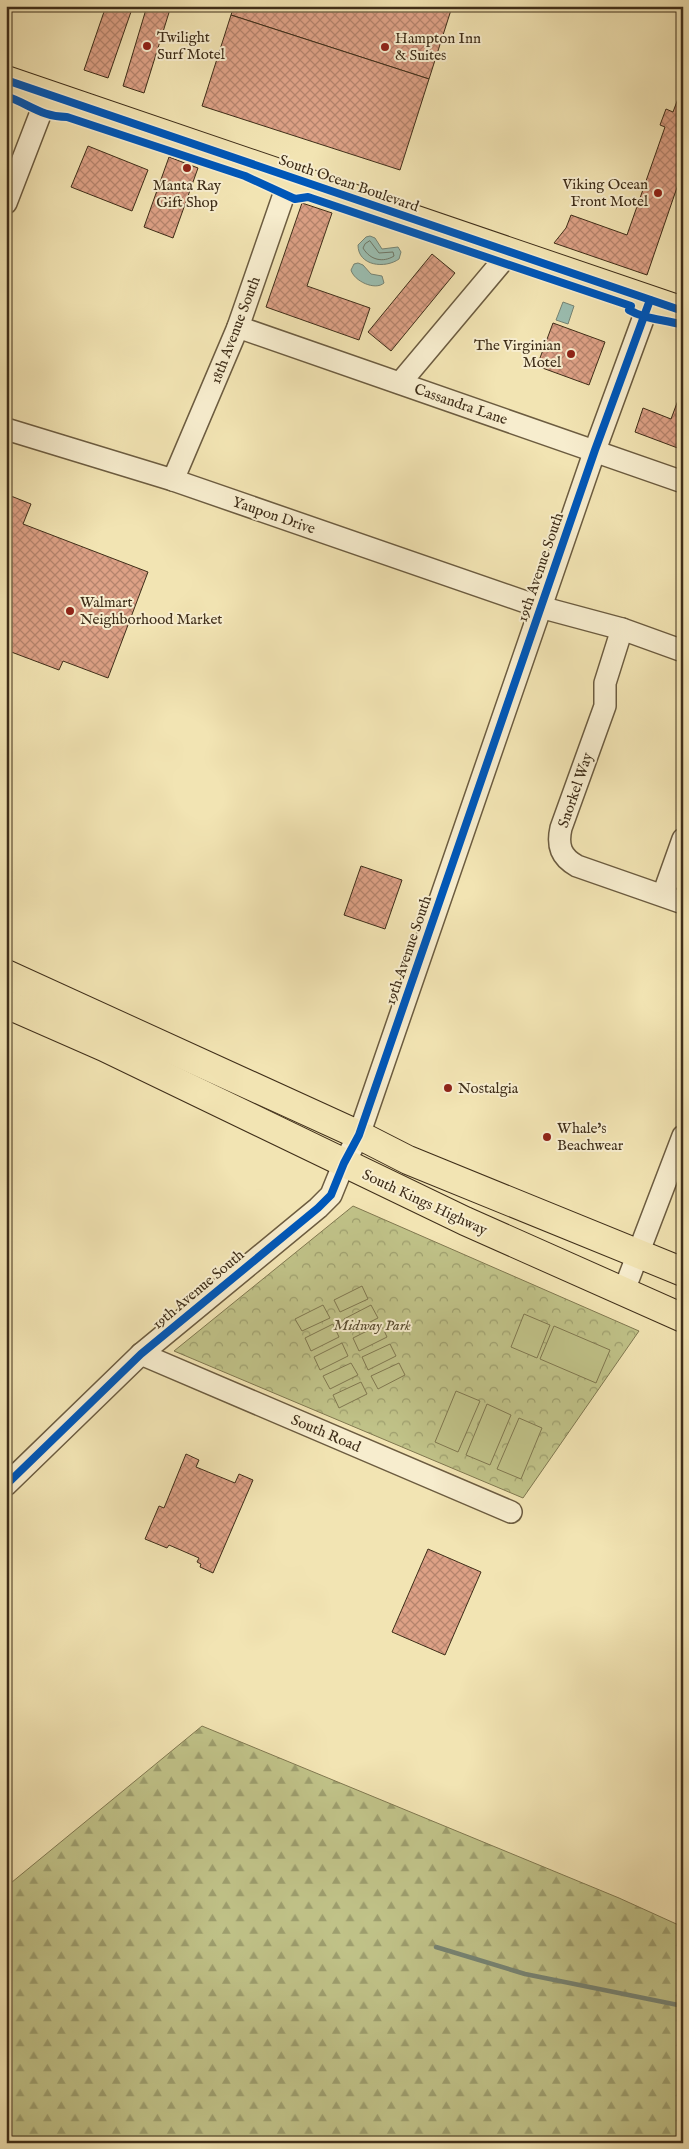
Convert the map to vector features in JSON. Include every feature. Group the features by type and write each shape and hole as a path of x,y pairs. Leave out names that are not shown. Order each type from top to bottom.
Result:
{"main road":[{"name":"South Ocean Boulevard","path":"6,80 683,311"},
{"name":"South Kings Highway","path":"6,974 359,1135 408,1160 639,1252 683,1272"},
{"name":"South Kings Highway","path":"6,1004 104,1047 473,1225 683,1318"}],"street":[{"path":"6,202 48,94"},
{"name":"18th Avenue South","path":"173,480 238,327 290,177"},
{"path":"400,383 510,252"},
{"name":"19th Avenue South","path":"6,1484 141,1354 318,1208 331,1195 344,1163 359,1135 540,607 650,300"},
{"name":"Cassandra Lane","path":"238,327 683,482"},
{"name":"Yaupon Drive","path":"6,429 173,480 540,607 622,629 683,651"},
{"name":"Snorkel Way","path":"622,629 605,683 605,706 561,828 559,844 564,856 577,866 683,902"},
{"path":"663,895 683,839"},
{"path":"623,1292 683,1136"},
{"name":"South Road","path":"141,1354 511,1512"}],"green space":[{"name":"Midway Park","path":"353,1206 639,1331 523,1498 174,1351"},
{"path":"362,1286 368,1299 340,1312 334,1300"},
{"path":"323,1305 330,1318 302,1331 295,1319"},
{"path":"371,1305 378,1318 350,1332 344,1319"},
{"path":"524,1314 550,1325 537,1358 511,1347"},
{"path":"333,1324 339,1337 311,1351 305,1338"},
{"path":"381,1324 387,1337 359,1351 353,1338"},
{"path":"554,1326 610,1350 596,1383 540,1359"},
{"path":"342,1343 348,1356 320,1370 314,1357"},
{"path":"390,1344 396,1356 368,1370 362,1357"},
{"path":"351,1363 358,1375 330,1389 323,1376"},
{"path":"399,1363 405,1375 378,1389 371,1376"},
{"path":"361,1382 367,1394 339,1408 333,1395"},
{"path":"456,1391 480,1401 458,1452 435,1442"},
{"path":"487,1404 511,1415 490,1465 466,1455"},
{"path":"519,1418 542,1428 521,1479 497,1469"},
{"path":"202,1726 619,1898 683,1927 683,2143 6,2143 6,1887"}],"water":[{"path":"366,237 375,238 382,249 398,247 401,252 399,259 380,265 367,261 359,252 358,245"},
{"path":"354,264 363,265 371,274 382,276 384,283 375,286 365,284 356,278 351,270"},
{"path":"563,302 574,306 568,324 556,320"}],"building":[{"path":"106,6 133,6 108,78 84,70"},
{"name":"Twilight Surf Motel","path":"147,6 171,6 144,93 123,86"},
{"name":"Hampton Inn & Suites","path":"234,6 441,6 451,10 429,79 231,15"},
{"path":"231,15 429,79 400,170 202,106"},
{"name":"Viking Ocean Front Motel","path":"679,96 683,97 683,170 647,275 554,243 566,228 571,215 627,235 665,127 660,125 666,109 673,112"},
{"path":"88,146 148,170 132,211 71,187"},
{"path":"169,157 198,168 173,238 144,227"},
{"path":"302,203 332,213 307,286 370,308 359,340 266,307"},
{"path":"432,254 455,273 391,351 368,332"},
{"name":"The Virginian Motel","path":"553,323 605,342 589,385 537,366"},
{"path":"683,387 683,450 635,432 643,408 671,419"},
{"name":"Walmart Neighborhood Market","path":"6,494 31,504 23,524 148,572 108,678 63,661 59,670 6,650"},
{"path":"361,866 402,880 385,929 344,915"},
{"path":"186,1454 199,1460 196,1467 235,1483 239,1474 253,1480 213,1573 200,1567 201,1564 197,1562 199,1558 169,1545 167,1548 145,1539 159,1506 164,1508"},
{"path":"428,1549 481,1572 445,1655 392,1632"}],"waterway":[{"path":"436,1947 525,1974 683,2006"}],"cycle path":[{"path":"6,80 683,311"},
{"path":"6,96 50,115 67,117 245,176 295,199 308,197 631,306 629,310 642,316 683,325"},
{"path":"6,1485 141,1354 318,1208 331,1195 344,1163 359,1135 595,450 650,300"}],"place":[{"name":"Twilight Surf Motel","path":"147,46"},
{"name":"Hampton Inn & Suites","path":"385,47"},
{"name":"Manta Ray Gift Shop","path":"187,168"},
{"name":"Viking Ocean Front Motel","path":"658,193"},
{"name":"The Virginian Motel","path":"571,354"},
{"name":"Walmart Neighborhood Market","path":"70,611"},
{"name":"Nostalgia","path":"448,1088"},
{"name":"Whale's Beachwear","path":"547,1137"}]}
